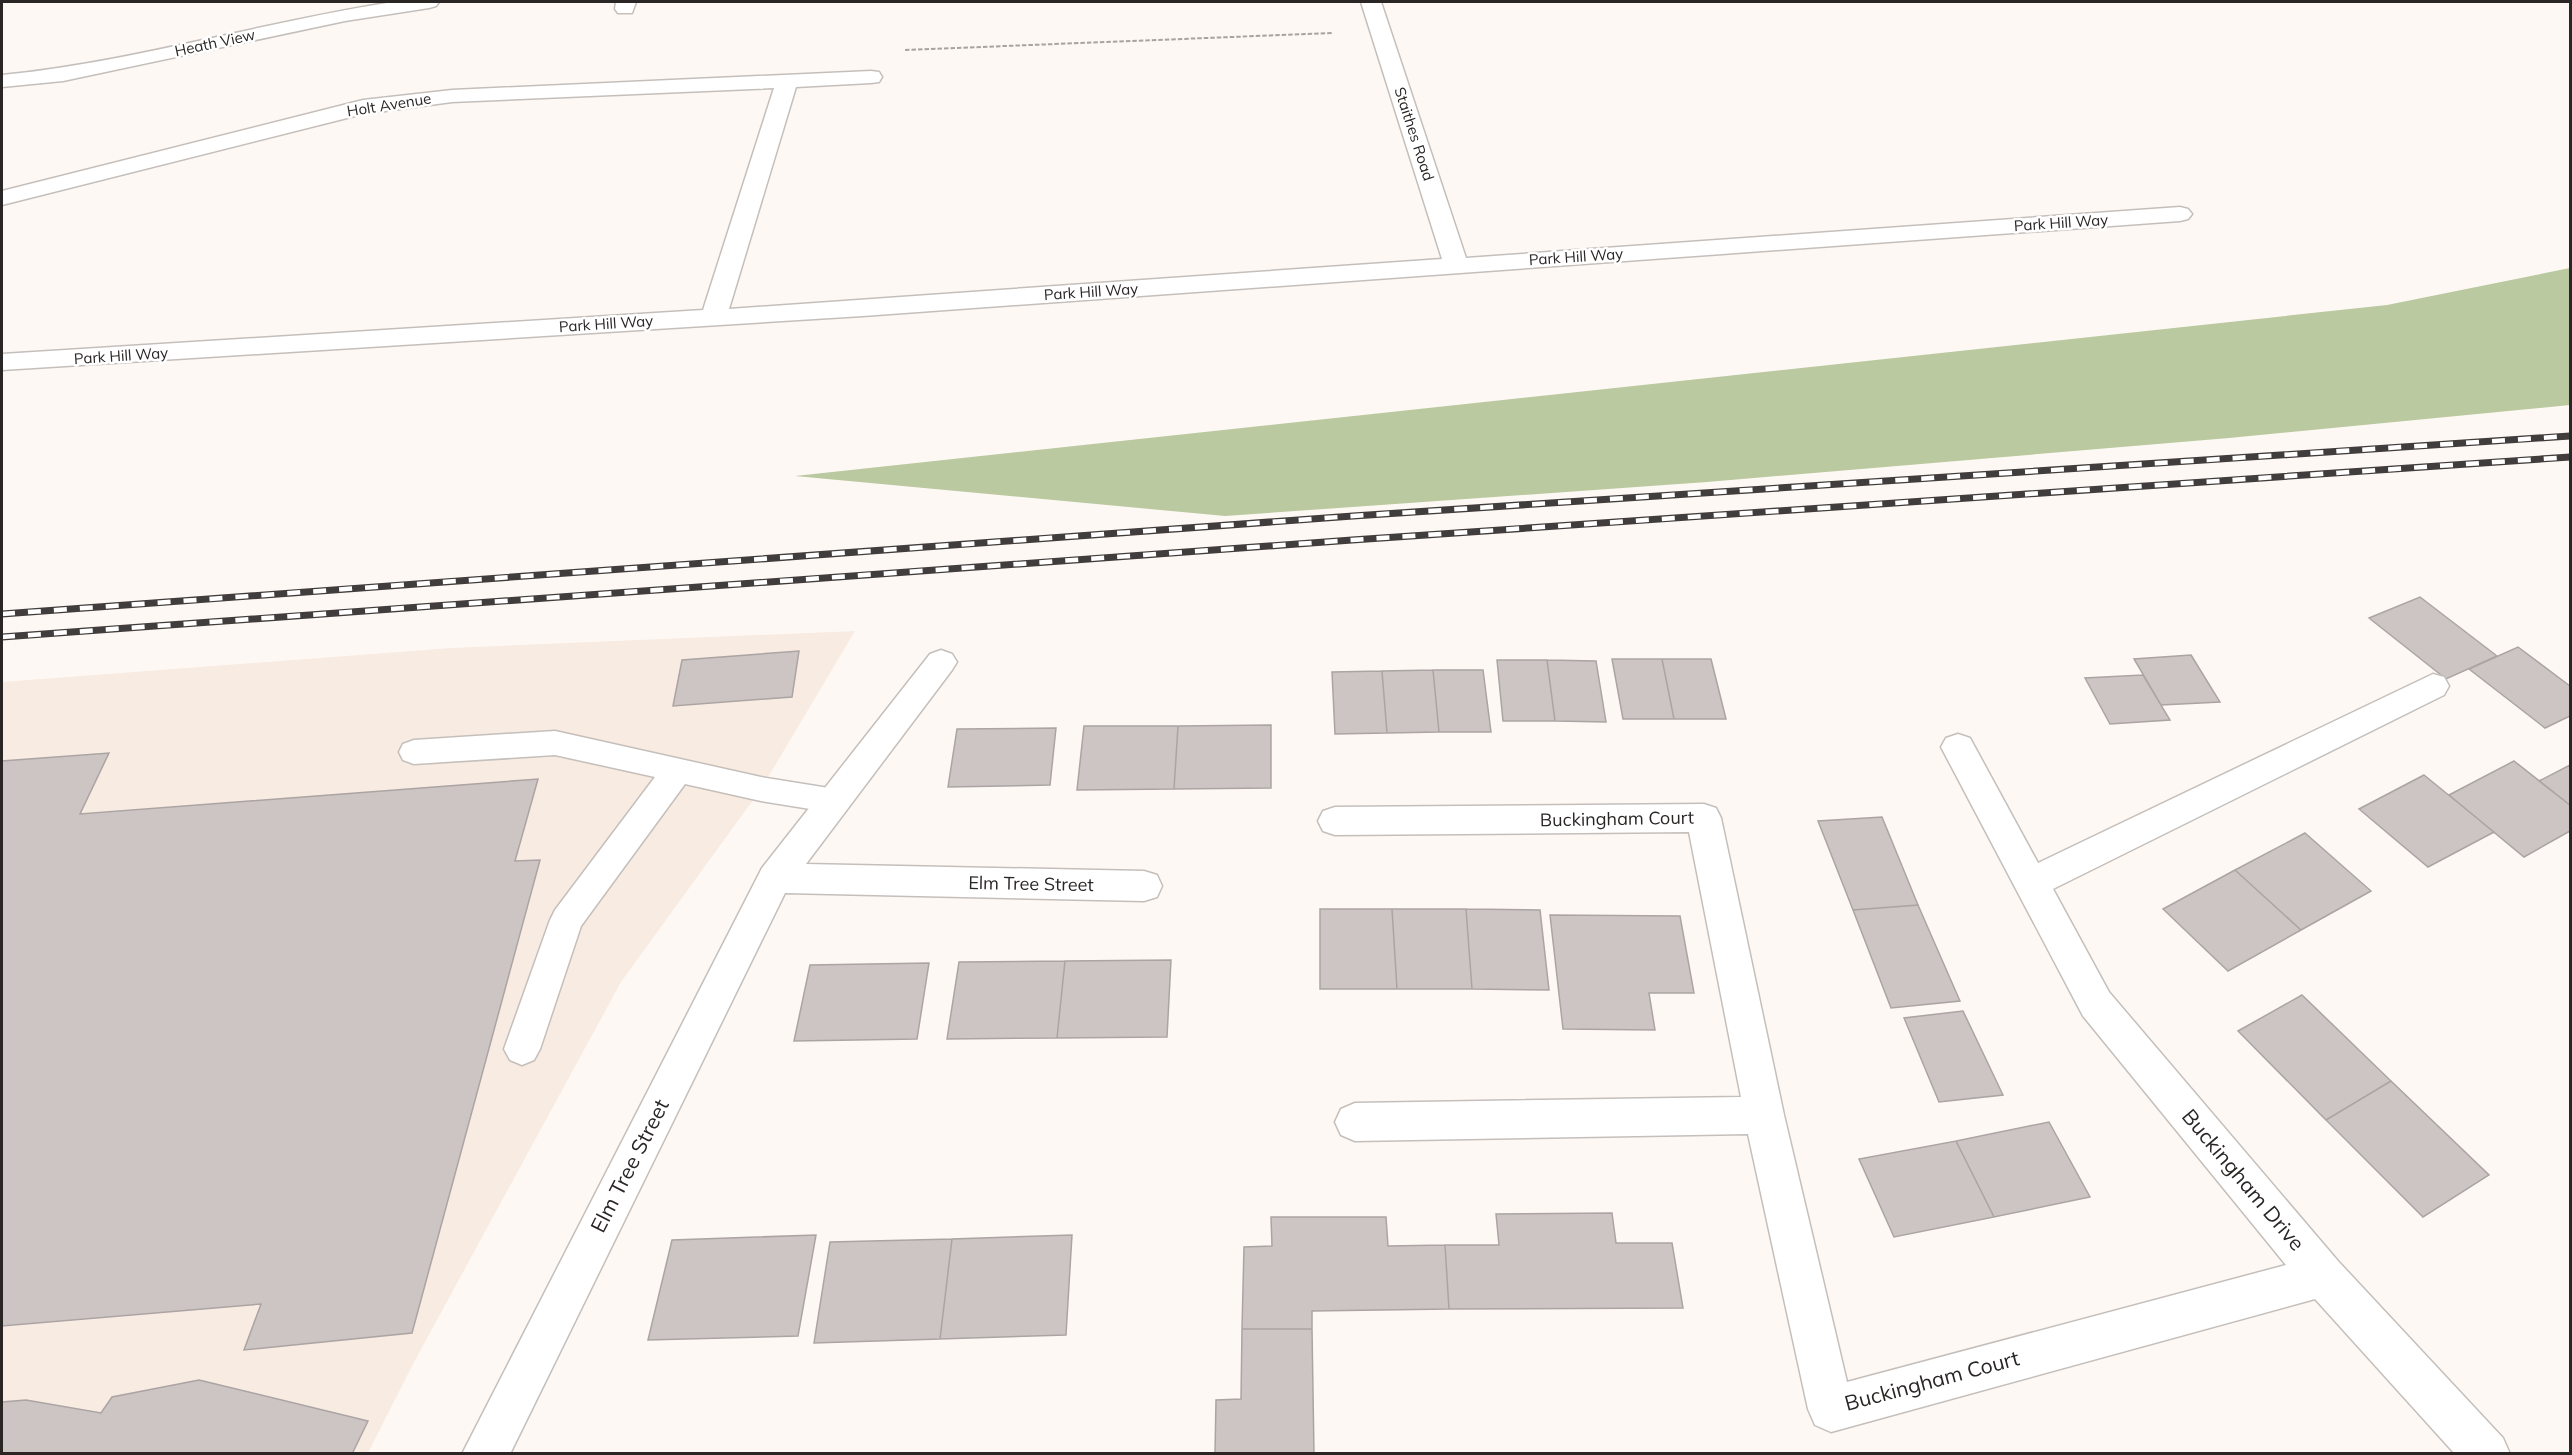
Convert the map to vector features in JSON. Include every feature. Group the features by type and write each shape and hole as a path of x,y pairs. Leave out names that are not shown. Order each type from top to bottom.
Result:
{"street":[{"name":"Heath View","path":"2,81 63,75 345,15 429,2"},
{"name":"Staithes Road","path":"1371,2 1456,266"},
{"name":"Holt Avenue","path":"2,198 363,107 452,96 871,77"},
{"path":"714,317 787,80"},
{"name":"Park Hill Way","path":"2,362 714,317 2180,214"},
{"name":"Elm Tree Street","path":"485,1454 775,878 941,662"},
{"path":"2031,883 2433,686"},
{"name":"Buckingham Drive","path":"1958,747 2096,1004 2323,1276 2487,1454"},
{"name":"Buckingham Court","path":"1335,821 1704,818 1764,1115 1831,1408 2323,1276"},
{"name":"Elm Tree Street","path":"775,878 1144,886"},
{"path":"1355,1122 1764,1115"}],"lane":[{"path":"414,752 555,743 761,789 835,801"},
{"path":"522,1048 567,920 678,770"}],"shaded area":[{"path":"855,631 761,789 621,982 413,1364 368,1453 2,1454 2,682 451,648"}],"green space":[{"path":"2570,268 2570,405 2229,438 1707,482 1225,516 795,476 2387,305"}],"building":[{"path":"2420,597 2497,656 2446,679 2369,618"},
{"path":"2518,647 2570,686 2570,716 2545,728 2469,669"},
{"path":"799,651 792,697 673,706 682,660"},
{"path":"2191,655 2220,702 2161,705 2134,659"},
{"path":"1612,659 1662,659 1674,719 1623,719"},
{"path":"1662,659 1711,659 1726,719 1674,719"},
{"path":"1497,660 1547,660 1555,721 1503,721"},
{"path":"1547,660 1596,661 1606,722 1555,721"},
{"path":"1433,670 1439,732 1387,733 1382,671"},
{"path":"1433,670 1483,670 1491,732 1439,732"},
{"path":"1382,671 1387,733 1335,734 1332,672"},
{"path":"2143,675 2170,720 2110,724 2085,678"},
{"path":"1271,725 1271,788 1174,789 1178,726"},
{"path":"1084,726 1178,726 1174,789 1077,790"},
{"path":"1056,728 1050,785 948,787 957,729"},
{"path":"109,753 80,814 538,779 515,861 540,860 412,1333 244,1350 261,1304 2,1326 2,761"},
{"path":"2514,761 2570,805 2570,831 2524,857 2449,795"},
{"path":"2570,765 2570,805 2539,781"},
{"path":"2424,775 2494,832 2428,867 2359,809"},
{"path":"1882,817 1918,905 1853,910 1818,821"},
{"path":"2305,833 2371,891 2301,930 2235,870"},
{"path":"2235,870 2301,930 2228,971 2163,909"},
{"path":"1918,905 1960,1001 1891,1008 1853,910"},
{"path":"1320,909 1392,909 1397,989 1320,989"},
{"path":"1392,909 1466,909 1472,989 1397,989"},
{"path":"1466,909 1540,910 1549,990 1472,989"},
{"path":"1550,915 1680,916 1694,993 1649,993 1655,1030 1563,1029"},
{"path":"1171,960 1167,1037 1057,1038 1065,961"},
{"path":"1065,961 1057,1038 947,1039 959,962"},
{"path":"929,963 917,1039 794,1041 810,965"},
{"path":"2302,995 2391,1081 2326,1120 2238,1031"},
{"path":"1963,1011 2003,1095 1939,1102 1904,1018"},
{"path":"2391,1081 2489,1175 2423,1217 2326,1120"},
{"path":"2049,1122 2090,1197 1994,1217 1956,1141"},
{"path":"1956,1141 1994,1217 1894,1237 1859,1159"},
{"path":"1612,1213 1616,1243 1672,1243 1683,1308 1449,1309 1445,1245 1499,1245 1496,1214"},
{"path":"1271,1217 1386,1217 1388,1246 1445,1245 1449,1309 1312,1311 1312,1329 1242,1329 1244,1247 1272,1246"},
{"path":"816,1235 798,1336 648,1340 672,1240"},
{"path":"1072,1235 1066,1335 940,1339 952,1239"},
{"path":"952,1239 940,1339 814,1343 830,1242"},
{"path":"1242,1329 1312,1329 1314,1454 1215,1454 1216,1400 1241,1399"},
{"path":"199,1380 368,1421 352,1454 2,1454 2,1402 26,1400 101,1413 112,1397"}],"railway":[{"path":"2,614 1353,516 2570,436"},
{"path":"2,637 1352,540 2570,457"}]}
